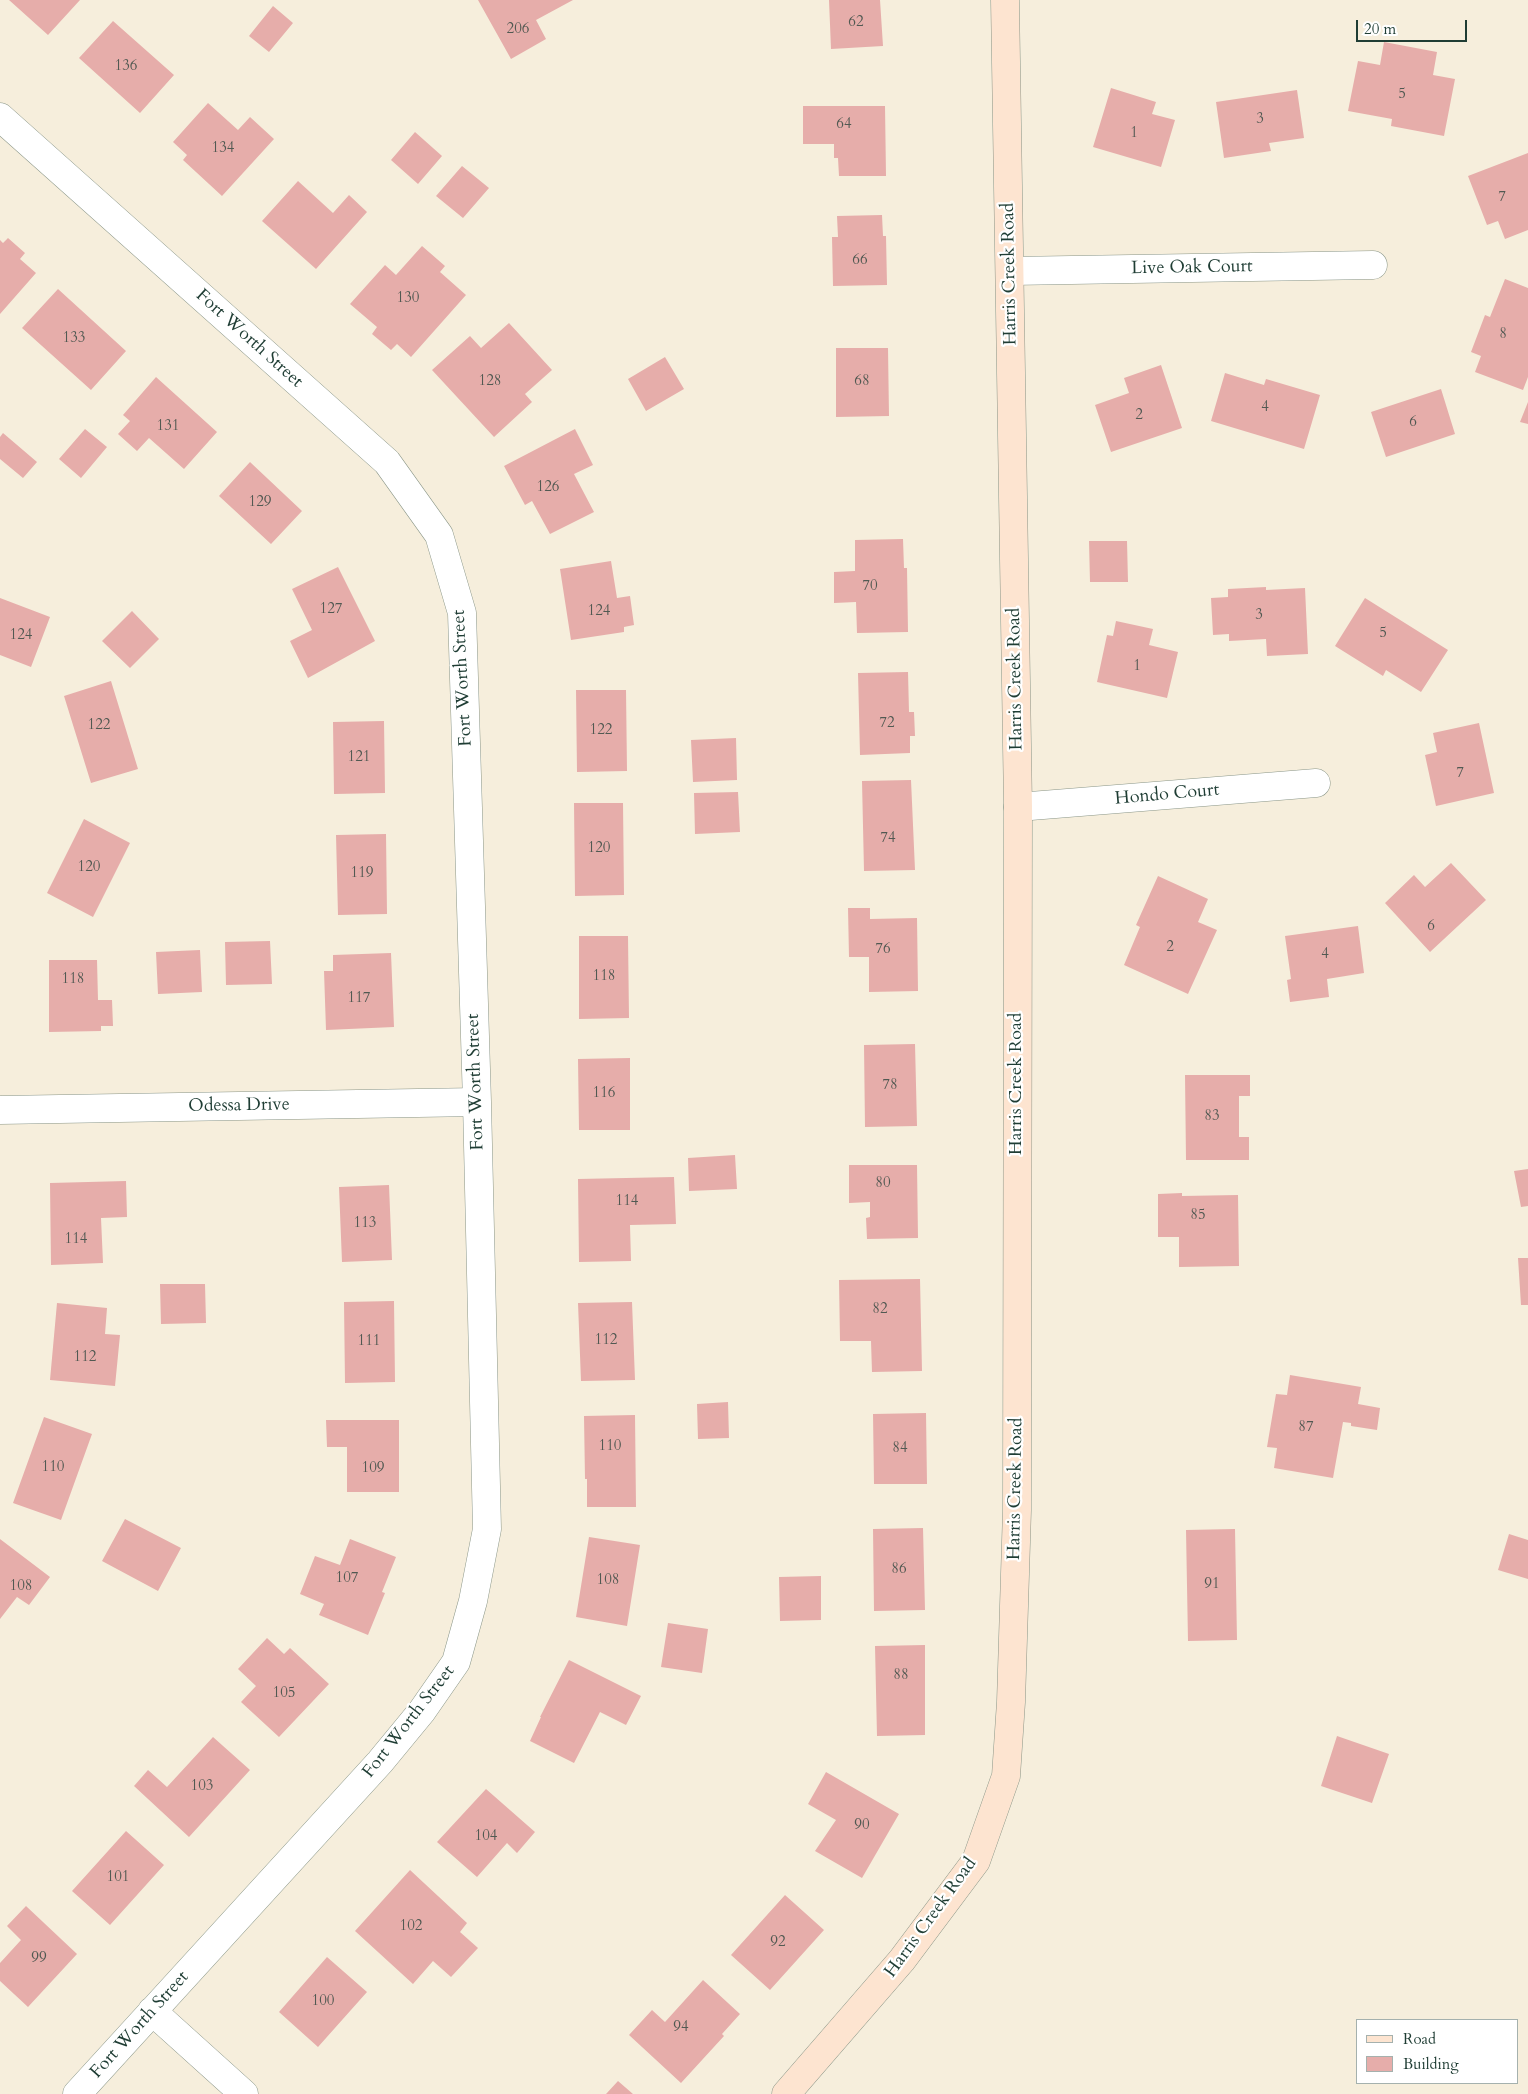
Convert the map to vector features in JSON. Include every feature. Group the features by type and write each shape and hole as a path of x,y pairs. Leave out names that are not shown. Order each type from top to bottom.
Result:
{"street":[{"name":"Harris Creek Road","path":"786,2094 902,1960 976,1861 1006,1776 1011,1702 1017,1510 1018,807 1011,271 1005,0"},
{"name":"Fort Worth Street","path":"0,117 386,462 439,535 462,613 477,1102 487,1529 473,1601 456,1662 422,1710 380,1762 152,2011 82,2092"},
{"name":"Live Oak Court","path":"1011,271 1373,265"},
{"name":"Hondo Court","path":"1018,807 1316,783"},
{"name":"Odessa Drive","path":"0,1110 477,1102"},
{"path":"152,2011 244,2094"}],"building":[{"path":"9,0 80,0 48,35"},
{"path":"478,0 573,0 536,20 546,39 511,59"},
{"path":"829,0 880,0 883,46 831,49"},
{"path":"273,6 293,23 269,52 249,36"},
{"path":"113,21 174,75 140,113 79,58"},
{"path":"1384,42 1437,52 1433,75 1455,79 1444,136 1391,126 1392,119 1348,111 1358,61 1380,65"},
{"path":"1111,88 1156,102 1152,114 1175,120 1161,167 1093,147"},
{"path":"1297,90 1304,138 1269,143 1271,151 1224,158 1216,102"},
{"path":"208,103 238,130 250,117 274,139 222,196 183,160 187,155 173,142"},
{"path":"803,106 885,106 886,176 839,176 838,158 834,158 834,144 803,144"},
{"path":"415,132 442,156 418,184 391,160"},
{"path":"1528,153 1528,230 1505,239 1498,221 1487,225 1468,176"},
{"path":"462,166 489,188 463,218 436,196"},
{"path":"298,181 333,213 349,195 367,212 316,269 262,221"},
{"path":"882,215 883,236 886,236 887,285 833,286 832,237 838,237 837,216"},
{"path":"8,238 25,253 20,259 36,273 0,314 0,240 3,243"},
{"path":"422,246 445,266 440,272 466,295 411,357 397,344 391,350 372,334 377,327 350,304 385,265 396,275"},
{"path":"1505,279 1528,288 1528,377 1523,390 1475,372 1481,356 1471,352 1485,315 1490,317"},
{"path":"58,289 126,351 91,390 22,328"},
{"path":"509,323 552,370 525,394 532,402 494,437 432,370 470,336 481,348"},
{"path":"836,348 888,348 889,416 836,417"},
{"path":"665,357 684,389 646,411 628,379"},
{"path":"1161,365 1182,428 1111,452 1095,405 1129,393 1124,378"},
{"path":"1225,373 1264,385 1266,379 1320,395 1304,449 1211,421"},
{"path":"156,377 217,432 184,469 149,438 137,451 118,434 130,421 123,415"},
{"path":"1441,389 1455,434 1386,457 1371,412"},
{"path":"1528,402 1528,424 1520,422"},
{"path":"85,429 107,447 81,478 59,459"},
{"path":"575,429 593,465 574,474 594,512 550,534 532,501 525,505 504,466"},
{"path":"3,433 37,462 23,478 0,459 0,437"},
{"path":"250,462 302,511 271,544 219,496"},
{"path":"903,539 904,568 907,568 908,632 857,633 856,602 834,603 834,572 855,571 855,540"},
{"path":"1089,541 1127,541 1128,582 1090,582"},
{"path":"611,561 617,598 630,596 634,625 624,627 624,632 571,640 560,569"},
{"path":"338,567 375,641 308,678 290,641 312,630 292,589"},
{"path":"1266,587 1266,590 1305,588 1308,654 1267,656 1266,639 1229,641 1229,634 1213,635 1211,598 1228,597 1228,589"},
{"path":"0,598 50,617 31,667 0,655"},
{"path":"1365,598 1448,650 1421,692 1386,670 1383,676 1335,646"},
{"path":"132,611 159,639 130,668 102,641"},
{"path":"1116,621 1153,629 1149,645 1178,652 1167,698 1097,682 1107,635 1113,636"},
{"path":"908,672 909,712 914,712 915,736 910,736 910,753 860,755 858,673"},
{"path":"111,681 138,769 91,783 64,696"},
{"path":"576,690 626,690 627,771 577,772"},
{"path":"384,721 385,793 334,794 333,722"},
{"path":"1479,723 1494,793 1436,806 1425,755 1437,752 1433,733"},
{"path":"736,738 737,780 693,782 691,740"},
{"path":"911,780 915,870 864,871 862,781"},
{"path":"738,792 740,832 695,834 694,793"},
{"path":"574,803 623,803 624,895 575,896"},
{"path":"84,819 130,843 93,917 47,893"},
{"path":"386,834 387,914 338,915 336,835"},
{"path":"1451,863 1486,900 1430,952 1385,903 1414,875 1425,887"},
{"path":"1158,876 1208,899 1198,922 1217,930 1188,994 1124,965 1140,927 1136,925"},
{"path":"848,908 870,908 870,919 917,918 918,991 869,992 869,957 849,957"},
{"path":"1358,926 1364,973 1327,979 1329,997 1290,1002 1287,980 1291,979 1285,936"},
{"path":"579,936 628,936 629,1018 579,1019"},
{"path":"270,941 272,984 226,985 225,942"},
{"path":"200,950 202,992 158,994 156,952"},
{"path":"391,953 394,1027 326,1030 324,971 333,971 333,955"},
{"path":"49,960 97,960 98,1000 112,1000 113,1026 101,1026 101,1031 49,1032"},
{"path":"915,1044 917,1126 865,1127 864,1045"},
{"path":"630,1058 630,1130 579,1130 578,1059"},
{"path":"1185,1075 1250,1075 1250,1096 1239,1096 1239,1137 1249,1137 1249,1160 1186,1160"},
{"path":"735,1155 737,1189 689,1191 688,1158"},
{"path":"849,1165 917,1165 918,1238 867,1239 866,1218 870,1217 870,1202 849,1203"},
{"path":"1528,1169 1528,1206 1521,1207 1514,1171"},
{"path":"674,1177 676,1224 630,1225 631,1261 579,1262 578,1179"},
{"path":"126,1181 127,1217 101,1218 103,1263 51,1265 50,1183"},
{"path":"389,1185 392,1260 342,1262 339,1187"},
{"path":"1182,1193 1182,1196 1238,1195 1239,1266 1179,1267 1179,1237 1158,1237 1158,1194"},
{"path":"1518,1258 1528,1258 1528,1305 1521,1305"},
{"path":"920,1279 922,1371 872,1372 871,1341 840,1341 839,1280"},
{"path":"160,1284 205,1284 206,1323 161,1324"},
{"path":"394,1301 395,1382 345,1383 344,1302"},
{"path":"632,1302 635,1380 581,1381 578,1303"},
{"path":"57,1303 107,1308 105,1334 120,1335 115,1386 50,1380"},
{"path":"1290,1375 1361,1387 1358,1404 1380,1408 1377,1430 1351,1426 1351,1423 1343,1422 1333,1478 1274,1468 1277,1448 1267,1447 1276,1394 1287,1395"},
{"path":"728,1402 729,1438 698,1439 697,1404"},
{"path":"926,1413 927,1484 874,1484 873,1414"},
{"path":"635,1415 636,1507 587,1507 584,1416"},
{"path":"44,1417 92,1434 61,1520 13,1503"},
{"path":"326,1420 399,1420 399,1492 347,1492 347,1447 327,1447"},
{"path":"125,1519 181,1548 158,1591 102,1561"},
{"path":"923,1528 925,1610 874,1611 873,1529"},
{"path":"1235,1529 1237,1640 1188,1641 1186,1530"},
{"path":"1509,1534 1528,1540 1528,1579 1498,1570"},
{"path":"589,1537 640,1545 627,1626 576,1617"},
{"path":"0,1539 50,1577 29,1605 17,1597 0,1619"},
{"path":"350,1539 396,1557 382,1592 385,1593 368,1635 319,1615 324,1604 300,1594 315,1556 340,1565"},
{"path":"821,1576 821,1620 780,1621 779,1577"},
{"path":"668,1623 708,1629 702,1673 661,1667"},
{"path":"267,1638 284,1654 290,1648 329,1684 279,1737 241,1702 256,1686 238,1669"},
{"path":"925,1645 925,1735 877,1736 875,1646"},
{"path":"569,1660 641,1696 626,1725 600,1712 574,1763 530,1741"},
{"path":"1337,1736 1389,1754 1372,1803 1321,1786"},
{"path":"213,1737 250,1770 189,1837 134,1786 148,1770 167,1787"},
{"path":"826,1772 899,1814 862,1878 815,1851 836,1820 808,1804"},
{"path":"486,1789 535,1832 517,1853 507,1843 477,1877 437,1842"},
{"path":"126,1831 164,1865 110,1925 72,1891"},
{"path":"410,1870 467,1923 460,1932 478,1948 451,1977 433,1961 413,1984 355,1931"},
{"path":"785,1895 824,1930 770,1990 731,1955"},
{"path":"26,1906 77,1954 28,2007 0,1981 0,1963 21,1940 7,1926"},
{"path":"327,1957 367,1992 318,2047 279,2012"},
{"path":"703,1980 740,2014 722,2034 724,2036 681,2083 629,2035 652,2010 665,2022"},
{"path":"618,2081 633,2094 606,2094"}]}
